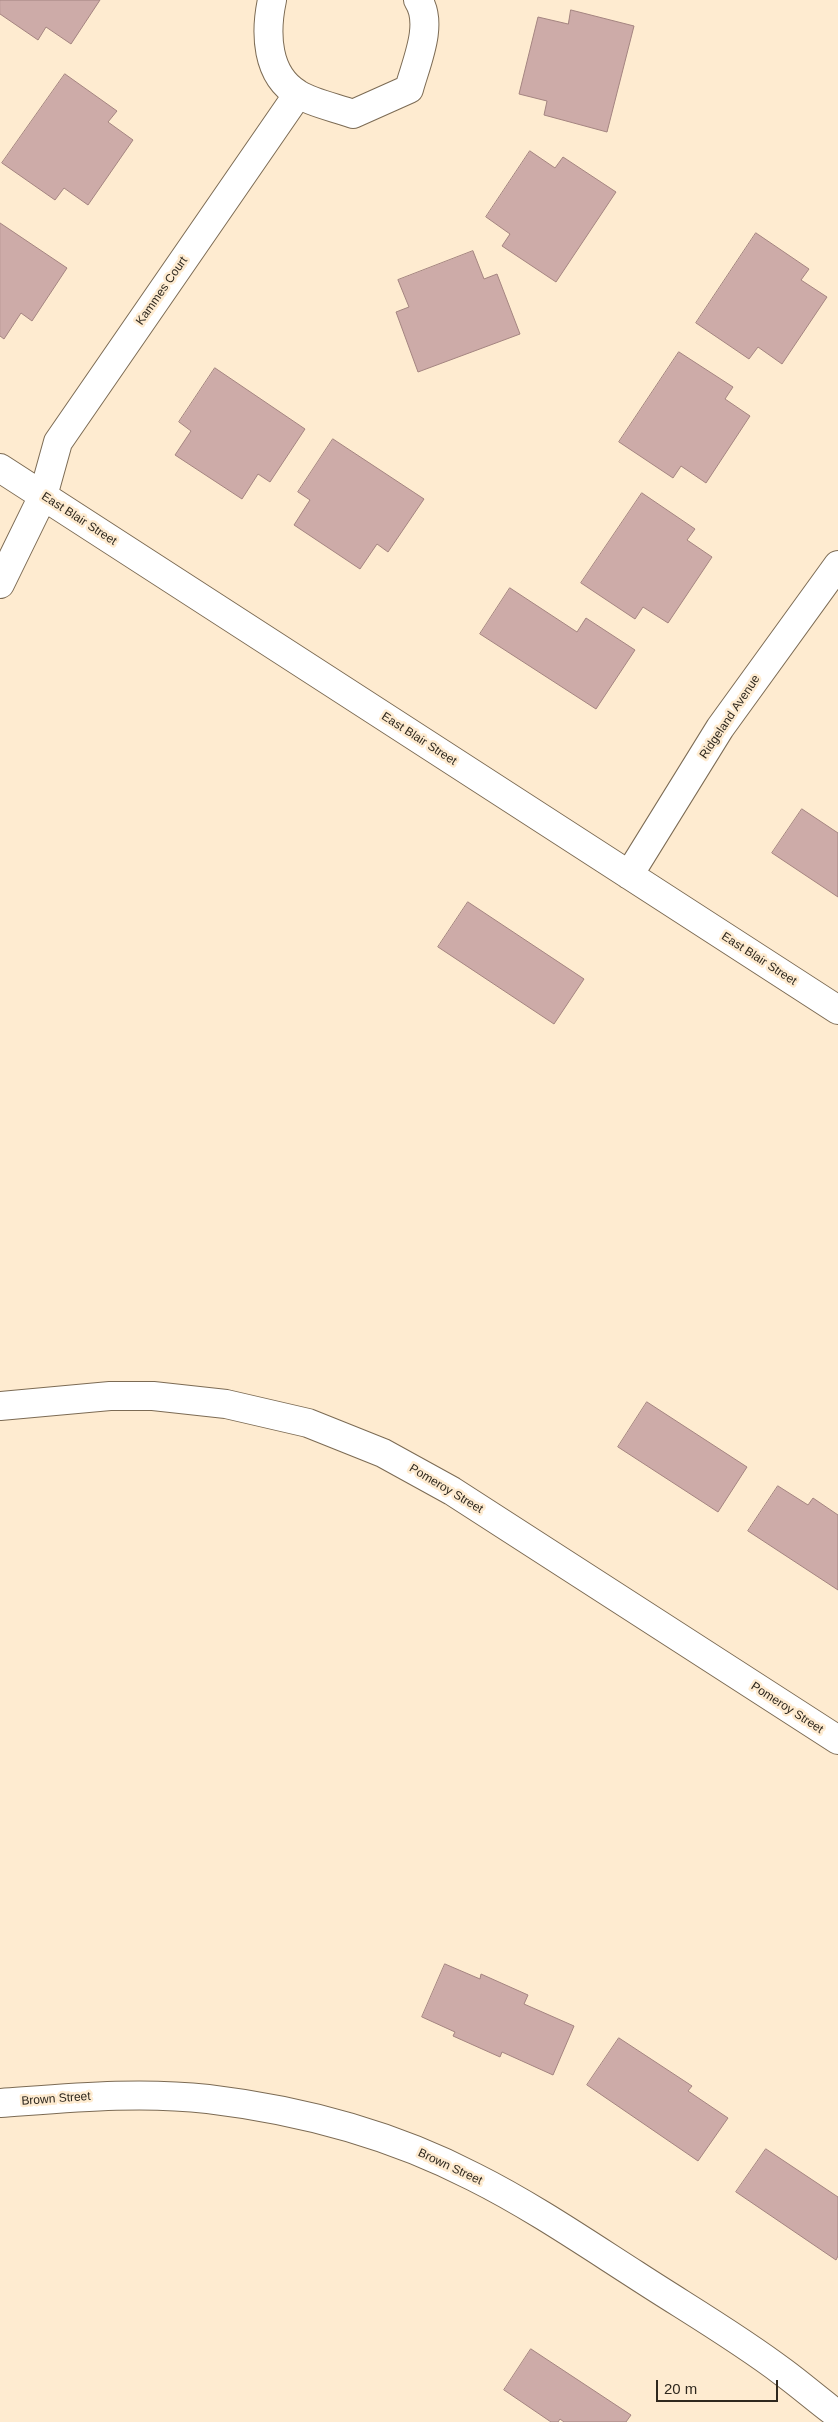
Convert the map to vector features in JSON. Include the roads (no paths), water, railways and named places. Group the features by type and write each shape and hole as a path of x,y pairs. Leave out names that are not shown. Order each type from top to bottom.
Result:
{"street":[{"path":"272,0 270,11 270,51 276,74 298,94 353,114 409,89 422,42 424,9 418,0"},
{"name":"Kammes Court","path":"0,584 43,496 58,442 298,94"},
{"name":"East Blair Street","path":"0,468 838,1010"},
{"name":"Ridgeland Avenue","path":"629,875 720,728 838,565"},
{"name":"Pomeroy Street","path":"0,1406 110,1396 153,1396 226,1404 308,1423 364,1445 452,1490 838,1740"},
{"name":"Brown Street","path":"0,2103 98,2096 152,2095 208,2099 288,2112 383,2138 473,2176 551,2220 783,2371 838,2415"}]}
